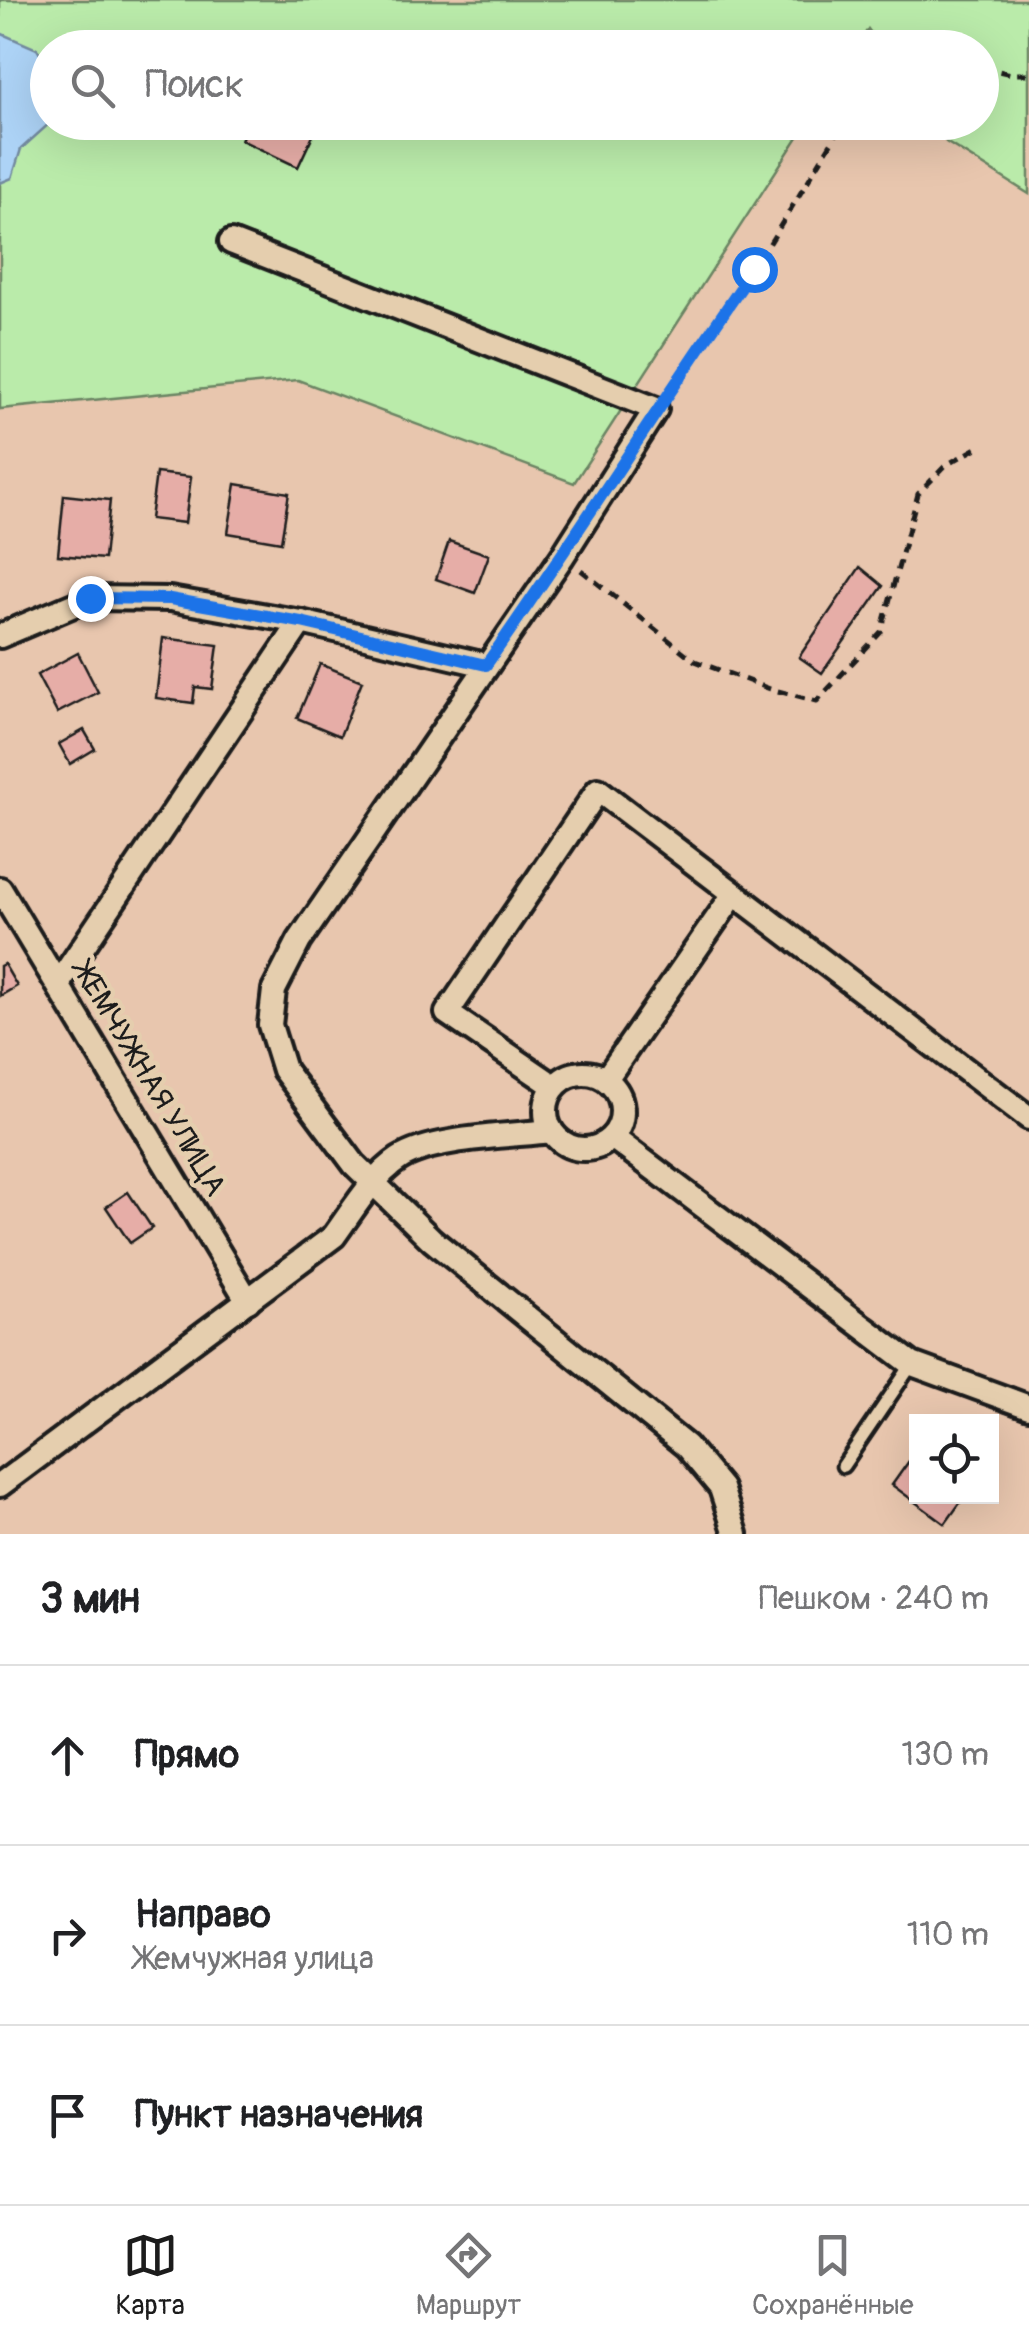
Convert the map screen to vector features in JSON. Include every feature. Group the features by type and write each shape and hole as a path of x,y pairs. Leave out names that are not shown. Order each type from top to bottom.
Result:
{"street":[{"path":"231,242 656,410 562,557 298,941 274,990 270,1025 284,1070 354,1164 432,1240 686,1446 720,1488 736,1534"},
{"path":"0,636 90,598 170,599 301,622 486,665"},
{"path":"58,984 301,622"},
{"path":"554,1086 446,1014 598,790 1029,1118"},
{"name":"ЖЕМЧУЖНАЯ УЛИЦА","path":"0,889 248,1302"},
{"path":"606,1080 734,894"},
{"path":"582,1072 606,1080 617,1091 621,1122 612,1137 600,1146 584,1150 569,1146 551,1131 546,1114 554,1086 567,1076 582,1072"},
{"path":"0,1485 334,1236 374,1182 401,1158 446,1143 551,1131"},
{"path":"612,1137 912,1364 1029,1407"}],"lane":[{"path":"843,1466 912,1364"}],"path":[{"path":"999,71 1029,74"},
{"path":"656,410 754,269 833,140"},
{"path":"562,557 694,662 817,701 881,632 918,494 946,465 978,448"}],"green space":[{"path":"0,0 1029,0 1029,194 945,140 999,140 999,30 30,30 30,140 796,140 574,483 298,380 0,409"}],"water":[{"path":"0,33 30,46 31,140 21,149 12,178 0,183"}],"building":[{"path":"241,140 311,140 298,167"},
{"path":"156,473 191,477 185,523 150,519"},
{"path":"236,484 289,493 281,542 228,533"},
{"path":"64,495 110,500 104,559 58,555"},
{"path":"449,541 489,555 475,593 436,579"},
{"path":"860,567 883,586 822,673 799,657"},
{"path":"163,638 218,645 212,689 195,687 193,703 156,698"},
{"path":"78,653 98,692 57,713 37,675"},
{"path":"320,664 362,681 340,736 297,718"},
{"path":"84,730 95,749 70,764 59,744"},
{"path":"4,964 17,986 0,996 0,966"},
{"path":"128,1192 152,1228 130,1243 106,1207"},
{"path":"909,1461 909,1498 892,1485"},
{"path":"918,1504 959,1504 945,1524"}],"route":[{"path":"90,598 170,599 301,622 486,665 754,269"}]}
